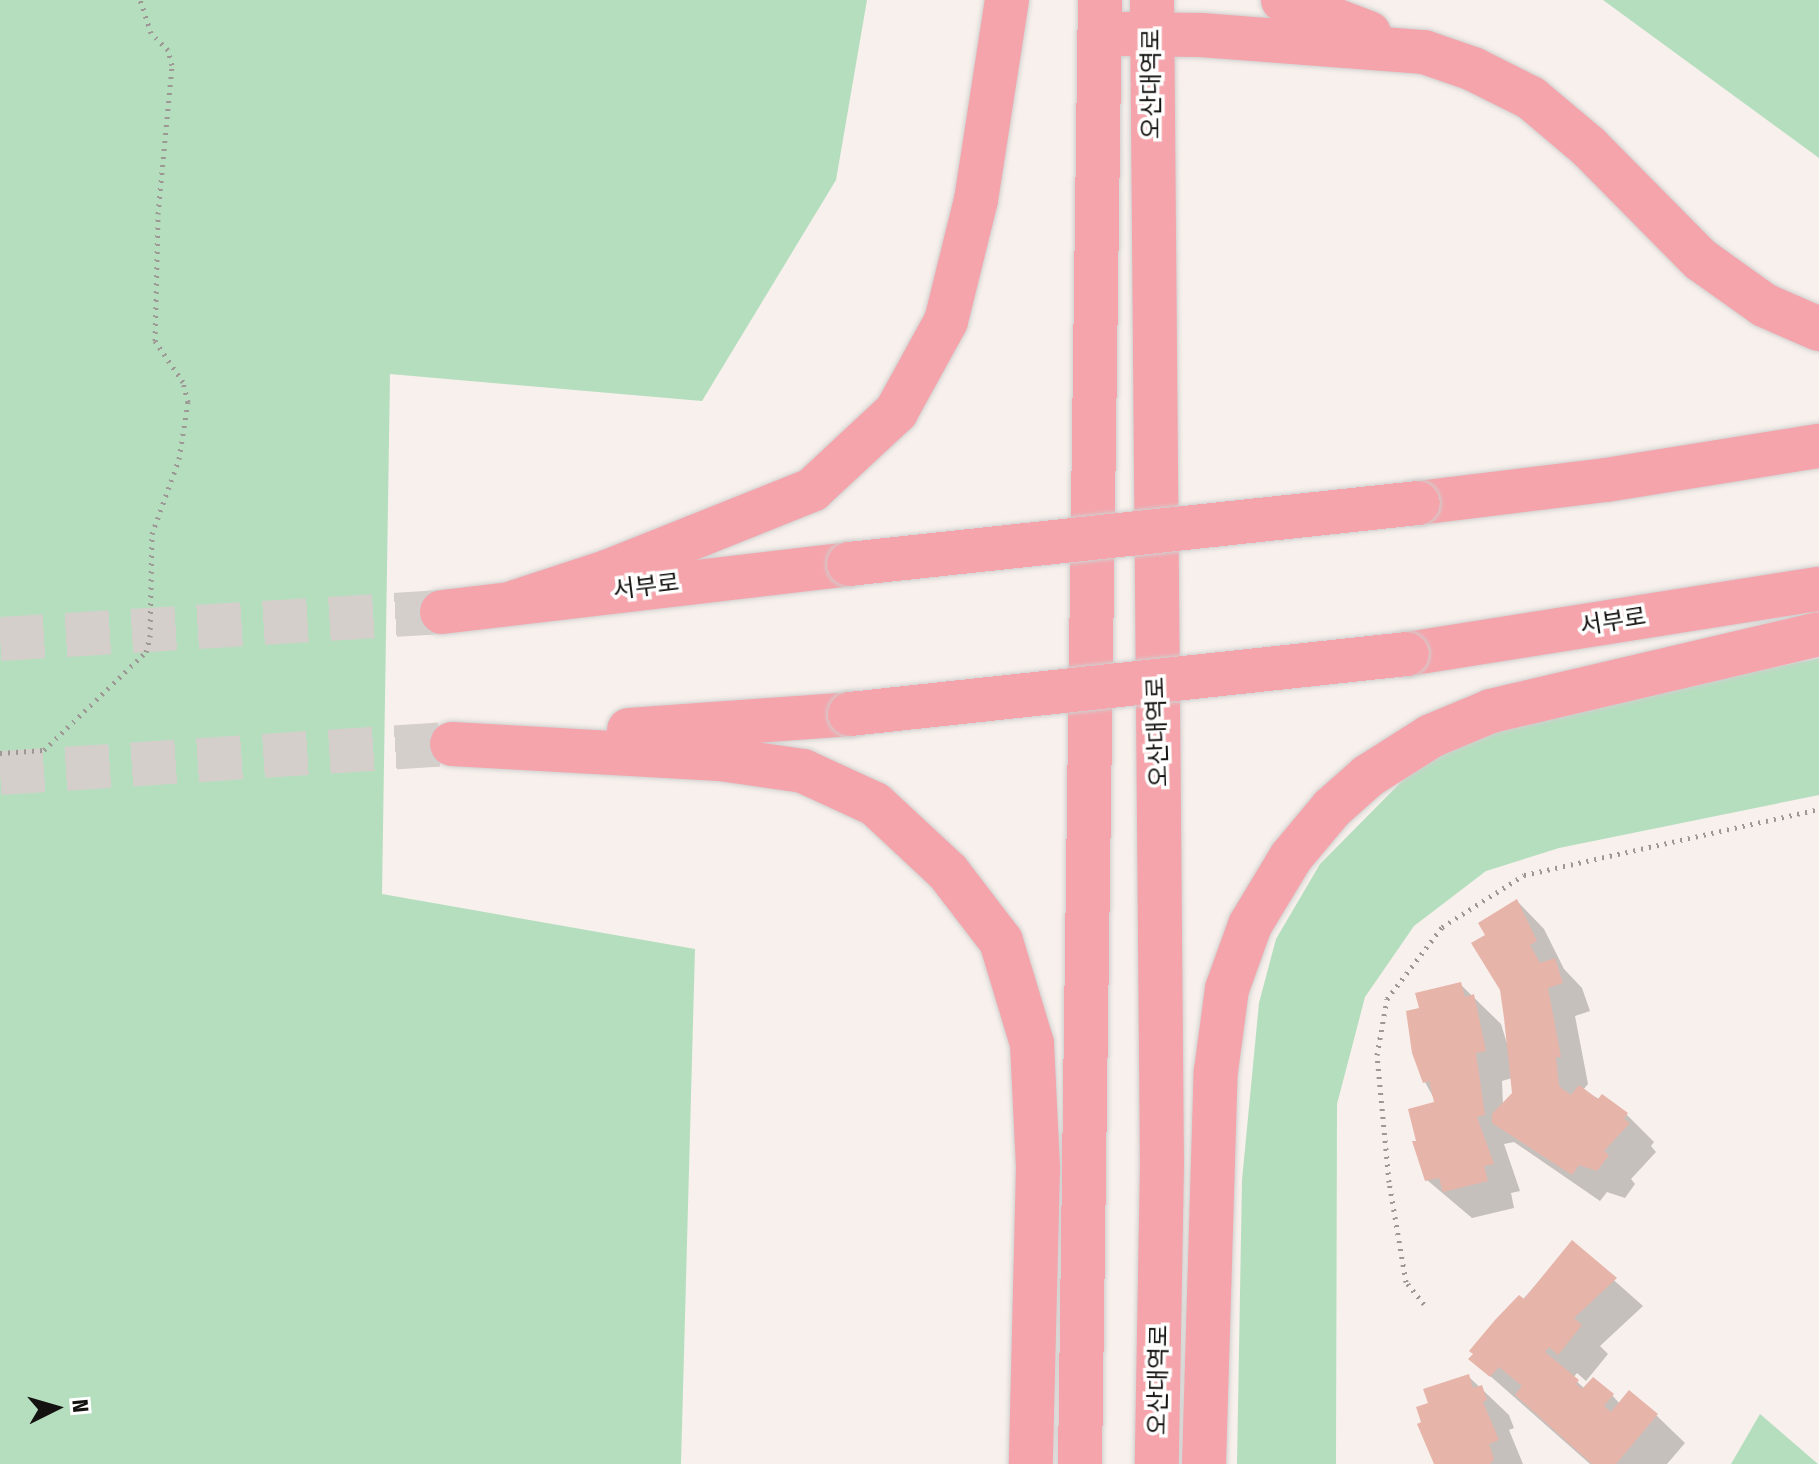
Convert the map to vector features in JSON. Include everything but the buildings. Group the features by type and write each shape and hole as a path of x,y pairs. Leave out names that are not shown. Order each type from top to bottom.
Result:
{"main road":[{"path":"515,602 607,572 812,490 896,412 946,321 976,200 1007,0"},
{"path":"1283,0 1473,69 1531,98 1588,146 1701,260 1764,305 1819,329"},
{"path":"1080,1464 1100,17 1152,17 1424,52"},
{"name":"오산대역로","path":"1152,17 1162,1101 1157,1464"},
{"name":"서부로","path":"442,612 849,564 1418,503 1606,480 1819,446"},
{"name":"서부로","path":"1031,1464 1038,1168 1032,1044 1001,941 948,872 875,804 803,771 720,759 452,744 850,714 1407,654 1819,589"},
{"path":"1204,1464 1216,1071 1227,989 1250,925 1291,857 1332,808 1368,776 1431,736 1491,711 1819,634"}],"path":[{"path":"0,753 44,750 146,652 150,637 152,534 179,459 188,402 183,382 155,341 158,214 172,65 168,50 151,33 140,0"},
{"path":"1424,1304 1406,1282 1389,1182 1377,1055 1387,999 1442,927 1524,875 1819,809"}],"green space":[{"path":"0,0 867,0 836,180 702,401 390,374 382,894 695,949 681,1464 0,1464"},
{"path":"1603,0 1819,0 1819,158"},
{"path":"1819,658 1819,795 1559,848 1486,871 1414,926 1365,997 1337,1104 1336,1464 1237,1464 1242,1180 1259,1003 1276,939 1320,864 1419,764 1484,727"},
{"path":"1760,1414 1818,1464 1731,1464"}],"tunnel":[{"path":"0,639 442,612"},
{"path":"0,773 452,744"}]}
